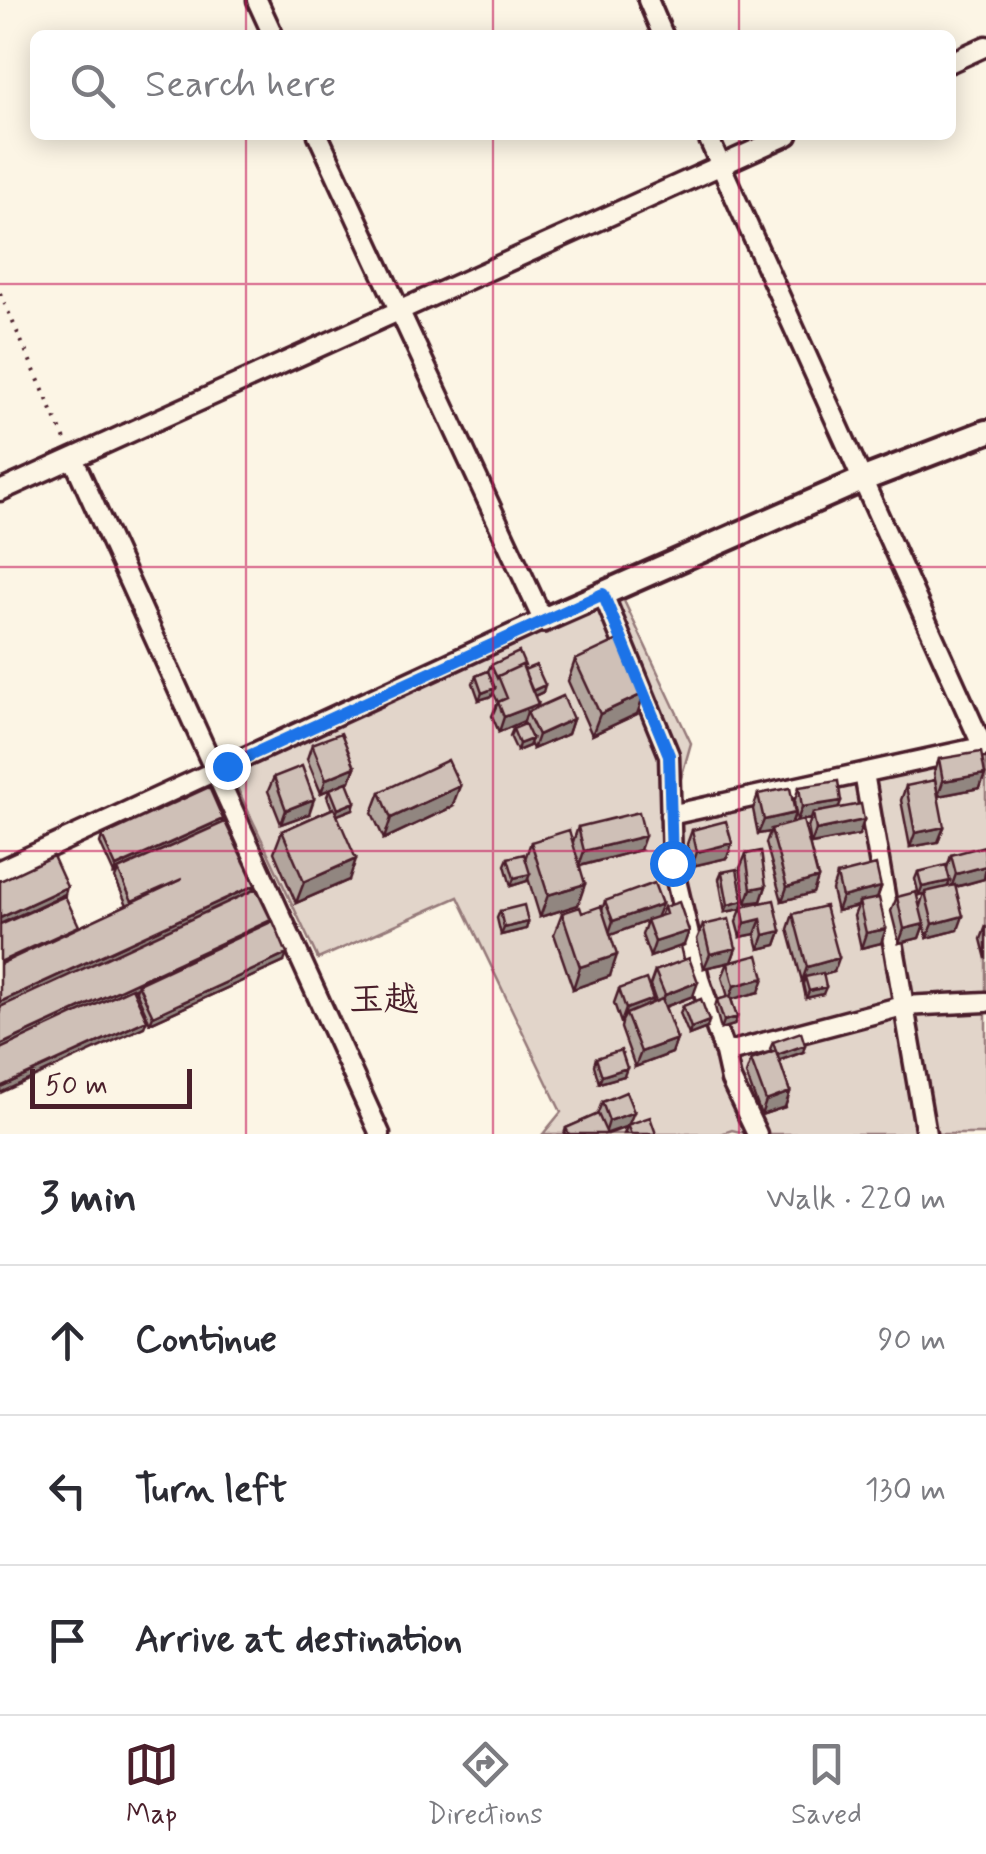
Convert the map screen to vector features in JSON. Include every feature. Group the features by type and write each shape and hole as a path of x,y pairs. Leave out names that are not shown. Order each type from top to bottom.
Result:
{"street":[{"path":"257,0 271,30"},
{"path":"648,0 661,30"},
{"path":"956,60 986,46"},
{"path":"320,140 543,620"},
{"path":"670,815 985,746 708,140"},
{"path":"0,491 777,140"},
{"path":"0,870 543,620 864,479 986,432"},
{"path":"73,458 380,1134"},
{"path":"603,594 669,755 672,863 700,982 731,1080 758,1134"},
{"path":"864,773 926,1134"},
{"path":"725,1053 903,1006 986,1002"}],"path":[{"path":"0,293 73,458"}],"shaded area":[{"path":"618,588 691,743 671,814 986,754 986,1134 748,1134 732,1130 721,1134 543,1134 561,1112 458,897 318,959 227,766"}],"building":[{"path":"620,639 645,693 600,714 575,660"},
{"path":"519,652 525,666 497,678 491,665"},
{"path":"522,665 538,704 504,717 498,702 507,698 498,676"},
{"path":"536,665 545,685 532,691 524,670"},
{"path":"488,671 495,688 482,693 476,676"},
{"path":"563,696 573,719 538,735 527,712"},
{"path":"525,724 532,739 519,744 513,729"},
{"path":"341,733 355,767 326,779 312,744"},
{"path":"981,752 985,774 943,781 939,759"},
{"path":"448,760 460,786 391,818 380,792"},
{"path":"302,766 314,799 286,810 274,777"},
{"path":"935,780 944,827 915,833 906,786"},
{"path":"838,781 841,801 802,807 799,787"},
{"path":"347,782 355,802 338,809 330,789"},
{"path":"209,787 223,819 116,867 102,836"},
{"path":"790,788 795,813 764,820 758,794"},
{"path":"861,804 864,820 816,830 813,813"},
{"path":"334,808 356,859 304,882 282,831"},
{"path":"639,812 645,836 584,851 578,827"},
{"path":"803,820 818,878 787,887 771,829"},
{"path":"726,821 732,843 697,852 692,830"},
{"path":"225,822 255,885 0,1002 0,964 182,879 132,901 118,870"},
{"path":"569,830 585,884 548,895 531,842"},
{"path":"984,846 986,866 956,874 951,855"},
{"path":"761,851 766,886 751,889 746,854"},
{"path":"524,854 530,874 514,878 508,858"},
{"path":"53,856 67,887 0,918 0,881"},
{"path":"876,865 881,887 842,897 837,875"},
{"path":"946,865 950,881 922,887 918,872"},
{"path":"737,869 743,901 728,905 722,872"},
{"path":"654,883 662,904 613,921 605,901"},
{"path":"955,885 963,916 933,924 925,892"},
{"path":"256,889 271,920 0,1045 0,1007"},
{"path":"916,892 924,924 904,929 897,897"},
{"path":"65,896 79,926 0,962 0,925"},
{"path":"879,898 886,929 866,933 859,902"},
{"path":"774,900 781,931 764,935 761,919 745,923 742,907"},
{"path":"679,902 689,931 655,942 647,920 666,914 664,907"},
{"path":"524,905 528,922 504,928 500,911"},
{"path":"601,906 617,955 580,967 562,913 580,907 582,913"},
{"path":"825,906 839,958 807,967 793,914"},
{"path":"729,919 736,948 710,954 703,925"},
{"path":"273,921 287,954 153,1016 138,984"},
{"path":"758,955 764,978 734,986 728,963"},
{"path":"689,958 698,982 665,995 655,971"},
{"path":"823,973 826,987 809,991 805,977"},
{"path":"646,979 653,999 626,1009 619,989"},
{"path":"132,988 147,1020 0,1087 0,1049"},
{"path":"730,996 737,1017 724,1021 717,1000"},
{"path":"662,999 677,1039 641,1052 626,1014"},
{"path":"701,999 709,1021 691,1028 683,1006"},
{"path":"801,1032 805,1045 777,1055 773,1042"},
{"path":"621,1050 627,1068 602,1076 596,1058"},
{"path":"776,1051 790,1092 766,1101 751,1060"},
{"path":"626,1092 634,1112 609,1121 602,1102"},
{"path":"598,1114 607,1134 569,1134 566,1128"},
{"path":"650,1117 656,1134 631,1134 627,1125"}],"district":[{"name":"玉越","path":"384,998"}],"route":[{"path":"227,766 603,594 669,755 672,863"}]}
